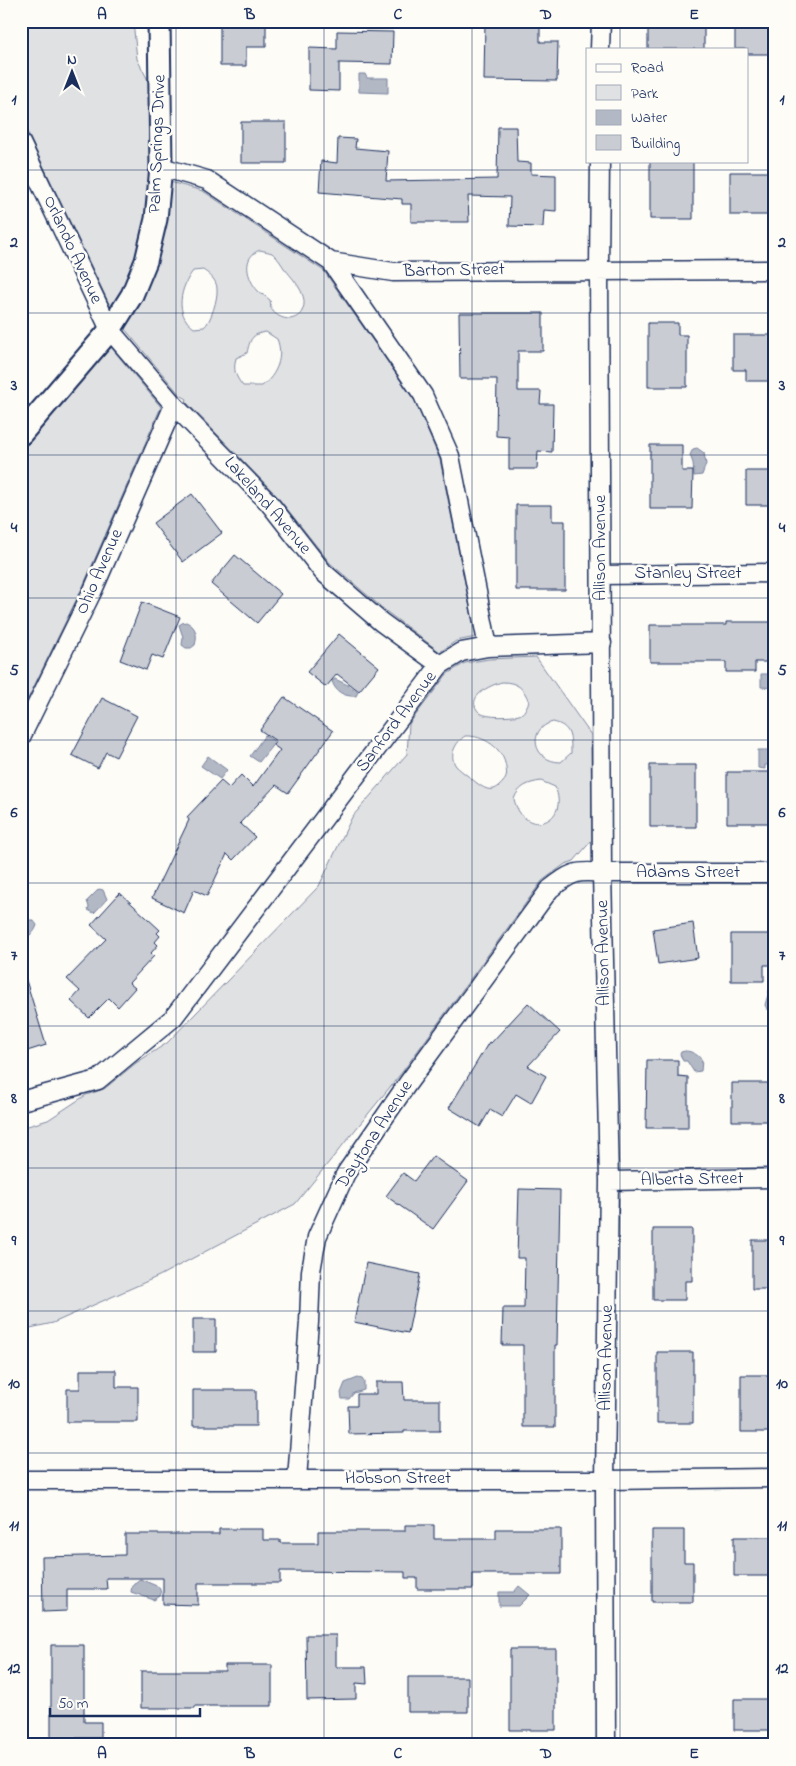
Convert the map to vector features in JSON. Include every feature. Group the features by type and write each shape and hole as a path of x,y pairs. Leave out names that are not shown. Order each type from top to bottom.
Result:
{"street":[{"name":"Palm Springs Drive","path":"21,434 110,330 132,295 146,261 156,219 161,167 159,21"},
{"path":"600,48 601,21"},
{"name":"Orlando Avenue","path":"21,143 110,330"},
{"name":"Allison Avenue","path":"600,162 602,873 609,1181 605,1480 606,1745"},
{"name":"Barton Street","path":"161,167 207,180 331,262 393,272 775,270"},
{"path":"331,262 423,395 450,456 488,647 602,642"},
{"name":"Lakeland Avenue","path":"110,330 174,405 269,503 323,572 381,622 440,665"},
{"name":"Ohio Avenue","path":"21,737 93,590 174,405"},
{"name":"Stanley Street","path":"601,575 775,573"},
{"name":"Sanford Avenue","path":"21,1102 98,1080 173,1018 440,665 461,652 488,647"},
{"name":"Daytona Avenue","path":"297,1479 310,1322 311,1271 317,1237 346,1173 408,1083 550,889 570,874 585,871 602,873"},
{"name":"Adams Street","path":"602,873 775,873"},
{"name":"Alberta Street","path":"609,1181 775,1178"},
{"name":"Hobson Street","path":"21,1480 605,1480 775,1478"}],"green space":[{"path":"21,21 133,21 137,59 150,84 151,166 146,217 137,257 123,289 111,308 21,119"},
{"path":"170,182 203,191 324,271 415,401 440,460 476,637 456,641 440,652 387,612 330,563 276,495 186,402 187,399 180,395 124,328 142,299 158,256","holes":["260,250 274,254 296,282 302,294 304,305 301,313 292,319 276,315 271,308 270,300 258,291 251,281 248,263 254,253","203,270 208,273 217,286 214,310 204,327 194,328 184,316 181,308 182,293 193,271","266,332 277,339 280,352 278,365 272,376 262,386 243,386 235,373 236,358 247,353 252,338 257,334"]},
{"path":"110,346 161,407 84,584 21,713 21,451"},
{"path":"536,657 591,735 592,840 574,861 565,864 542,881 403,1071 295,1204 159,1276 53,1323 21,1330 21,1128 48,1120 86,1095 104,1089 136,1063 167,1043 319,886 352,817 407,754 409,724 447,674 465,663 489,659","holes":["502,682 512,683 525,693 529,702 523,713 515,716 499,717 480,713 476,707 476,697 485,689","553,722 563,726 569,733 571,753 561,762 551,761 539,751 536,737 545,725","465,736 472,736 485,740 492,744 501,754 507,774 499,786 491,790 484,788 456,766 453,753 456,745","541,781 555,787 558,800 557,810 551,818 544,822 535,823 526,819 519,811 514,799 521,788"]}],"water":[{"path":"359,74 365,74 367,78 388,78 388,93 359,92"},
{"path":"697,448 704,453 706,464 702,475 694,476 690,455 693,449"},
{"path":"186,622 194,628 196,634 195,645 191,648 186,648 182,645 183,637 179,625"},
{"path":"761,674 775,674 775,688 761,687"},
{"path":"335,679 358,692 356,696 344,695 338,691 332,681"},
{"path":"265,735 275,742 259,762 250,756"},
{"path":"758,750 775,750 775,765 765,765 765,769 758,768"},
{"path":"208,756 227,770 220,779 201,766"},
{"path":"99,889 103,890 107,899 94,913 88,910 87,901"},
{"path":"33,920 37,925 36,928 31,934 21,938 21,924"},
{"path":"775,981 775,1011 767,1009 765,1005 771,984"},
{"path":"685,1051 699,1056 702,1060 701,1071 694,1072 687,1061 683,1061 680,1054"},
{"path":"358,1378 364,1382 364,1390 354,1393 349,1399 342,1399 341,1393 345,1383"},
{"path":"140,1579 159,1587 160,1596 154,1600 131,1592 132,1585"},
{"path":"519,1586 530,1595 519,1606 499,1606 499,1592 514,1592"}],"building":[{"path":"220,21 266,21 266,47 246,47 246,66 220,66"},
{"path":"485,21 540,21 540,42 558,42 557,81 484,80"},
{"path":"648,21 704,21 704,48 648,48"},
{"path":"735,21 775,21 775,54 748,54 748,48 735,48"},
{"path":"337,31 393,32 392,64 339,63 339,91 309,90 309,48 337,49"},
{"path":"241,122 286,122 286,163 241,163"},
{"path":"498,127 516,127 517,162 531,163 531,174 556,175 556,211 544,210 543,227 509,226 510,197 468,196 469,222 411,222 411,204 402,204 402,199 319,192 321,161 337,163 338,138 356,139 355,148 388,151 386,181 497,179"},
{"path":"650,162 693,162 693,219 650,219"},
{"path":"730,172 773,172 775,215 730,215"},
{"path":"459,313 543,313 543,351 518,351 518,391 541,391 540,404 553,404 552,452 538,451 537,469 509,469 509,437 496,436 497,379 460,379"},
{"path":"648,323 678,323 678,335 687,335 687,387 648,387"},
{"path":"733,335 775,335 775,381 746,381 746,370 733,370"},
{"path":"650,445 682,445 682,471 693,471 692,509 650,509"},
{"path":"746,471 775,471 775,505 746,505"},
{"path":"192,494 222,533 183,562 153,523"},
{"path":"516,505 552,505 552,521 565,521 565,590 516,590"},
{"path":"235,555 281,594 257,623 211,584"},
{"path":"142,602 180,617 163,659 152,655 146,670 120,660"},
{"path":"726,622 775,622 773,662 755,662 755,672 726,672 726,662 650,662 650,625 726,625"},
{"path":"339,634 379,667 359,691 337,674 326,687 307,672"},
{"path":"284,697 333,731 288,793 276,785 240,823 255,837 233,860 227,854 207,896 194,890 184,913 152,898 189,820 187,817 221,781 229,788 241,775 253,787 280,750 273,745 276,741 260,730"},
{"path":"102,698 137,716 116,757 106,752 98,768 72,755"},
{"path":"650,765 696,765 696,827 650,827"},
{"path":"727,772 775,772 775,823 727,823"},
{"path":"120,893 160,930 157,933 160,936 155,942 158,945 151,953 154,956 129,983 135,988 118,1007 109,998 89,1018 71,1001 80,991 67,979 106,939 91,925"},
{"path":"693,923 698,958 658,964 653,929"},
{"path":"731,934 775,934 775,965 764,965 764,981 731,981"},
{"path":"25,977 46,1045 21,1053 21,978"},
{"path":"528,1003 560,1032 528,1066 546,1076 531,1103 516,1094 502,1117 490,1110 480,1127 449,1108 489,1042 491,1043"},
{"path":"647,1060 678,1060 678,1076 688,1077 688,1128 646,1128"},
{"path":"732,1083 775,1083 775,1121 732,1121"},
{"path":"433,1156 468,1181 433,1229 386,1196 403,1173 414,1181"},
{"path":"519,1189 560,1190 557,1345 555,1345 555,1427 523,1427 523,1345 502,1345 503,1308 524,1308 525,1258 517,1258"},
{"path":"653,1229 692,1229 692,1281 685,1281 685,1300 653,1300"},
{"path":"752,1240 775,1240 775,1289 752,1289"},
{"path":"366,1263 420,1274 408,1333 354,1322"},
{"path":"193,1319 216,1319 216,1352 193,1352"},
{"path":"657,1352 693,1352 693,1423 657,1423"},
{"path":"80,1370 116,1370 116,1387 138,1387 138,1422 67,1422 67,1389 80,1389"},
{"path":"741,1375 769,1375 769,1390 775,1390 775,1432 741,1432"},
{"path":"376,1382 403,1382 404,1400 440,1400 440,1431 349,1434 348,1406 357,1406 357,1394 376,1394"},
{"path":"193,1390 256,1390 256,1426 193,1426"},
{"path":"405,1525 434,1525 434,1539 496,1539 496,1529 561,1529 561,1574 473,1574 473,1589 417,1589 417,1578 405,1578 405,1572 280,1571 280,1583 198,1583 198,1605 163,1604 163,1578 106,1578 107,1589 67,1589 67,1611 43,1612 42,1557 125,1555 125,1534 219,1534 219,1529 263,1529 263,1540 280,1540 280,1543 318,1543 318,1531 405,1531"},
{"path":"652,1530 684,1530 684,1562 693,1562 693,1602 652,1602"},
{"path":"734,1537 775,1537 775,1576 734,1576"},
{"path":"306,1635 336,1635 336,1667 366,1667 367,1684 356,1683 356,1699 307,1700"},
{"path":"51,1645 84,1645 84,1722 101,1722 101,1738 51,1738"},
{"path":"510,1649 556,1649 556,1730 510,1730"},
{"path":"225,1665 272,1665 272,1706 141,1708 141,1671 225,1671"},
{"path":"408,1677 468,1677 468,1712 408,1712"},
{"path":"734,1699 775,1699 775,1730 734,1730"}]}
